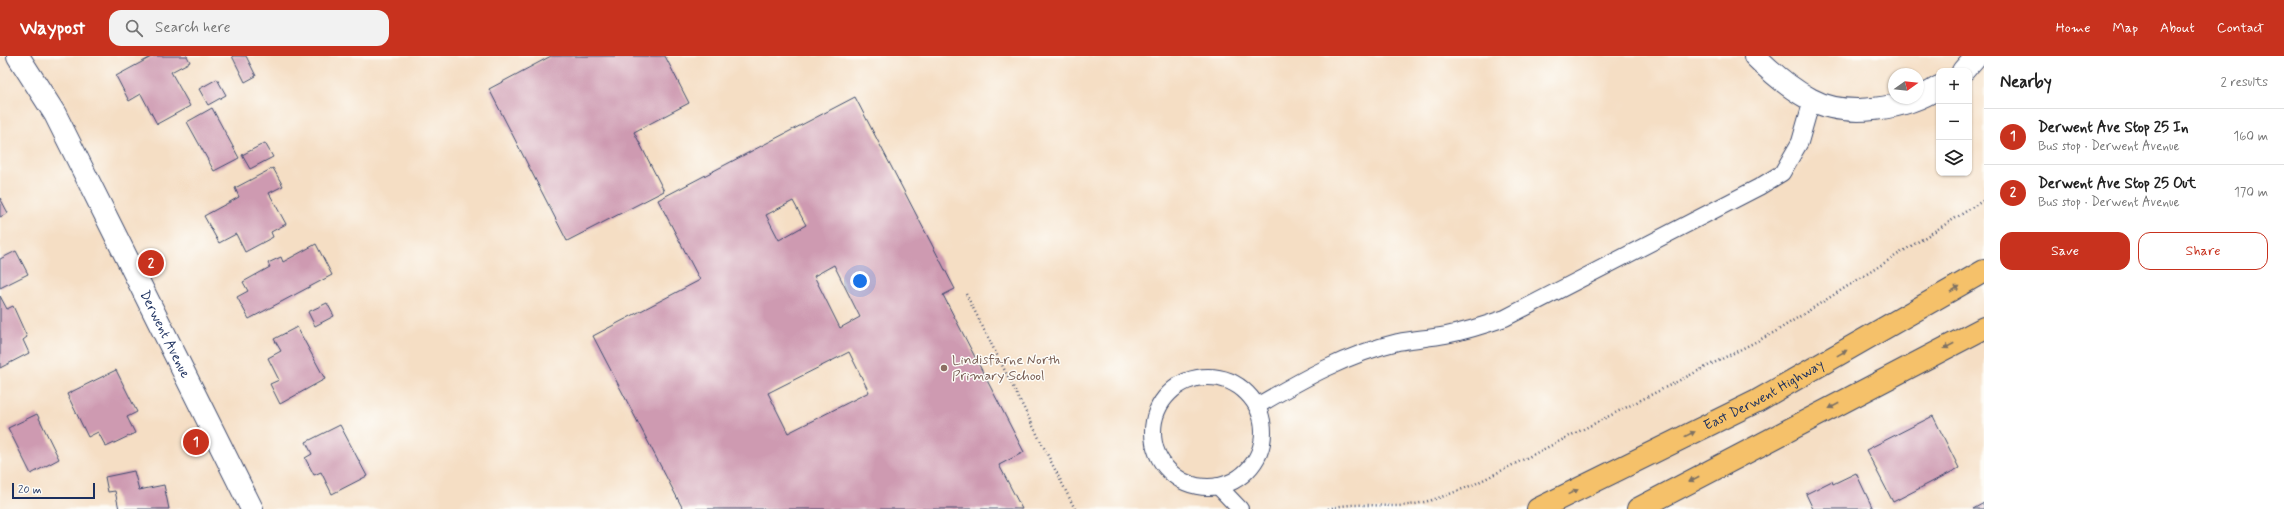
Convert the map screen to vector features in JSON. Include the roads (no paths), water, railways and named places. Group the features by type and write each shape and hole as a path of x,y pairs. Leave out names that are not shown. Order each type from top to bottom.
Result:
{"main road":[{"name":"East Derwent Highway","path":"1538,509 1757,401 1984,271"},
{"path":"1638,509 1984,328"}],"street":[{"name":"Derwent Avenue","path":"18,56 55,114 252,509"},
{"path":"1755,56 1775,76 1812,100 1839,108 1867,110 1901,105 1936,88"},
{"path":"1966,68 1976,56"}],"lane":[{"path":"1257,406 1302,380 1368,351 1399,342 1446,335 1504,318 1759,187 1782,173 1800,142 1812,100"},
{"path":"1204,377 1220,378 1235,384 1247,393 1257,406 1263,422 1263,440 1258,456 1248,470 1234,481 1218,486 1200,486 1179,479 1170,472 1161,459 1155,445 1154,429 1156,414 1164,400 1175,388 1188,380 1204,377"},
{"path":"1218,486 1240,509"}],"place":[{"name":"Derwent Ave Stop 25 Out","path":"151,263"},
{"name":"Lindisfarne North Primary School","path":"944,368"},
{"name":"Derwent Ave Stop 25 In","path":"196,442"}]}
